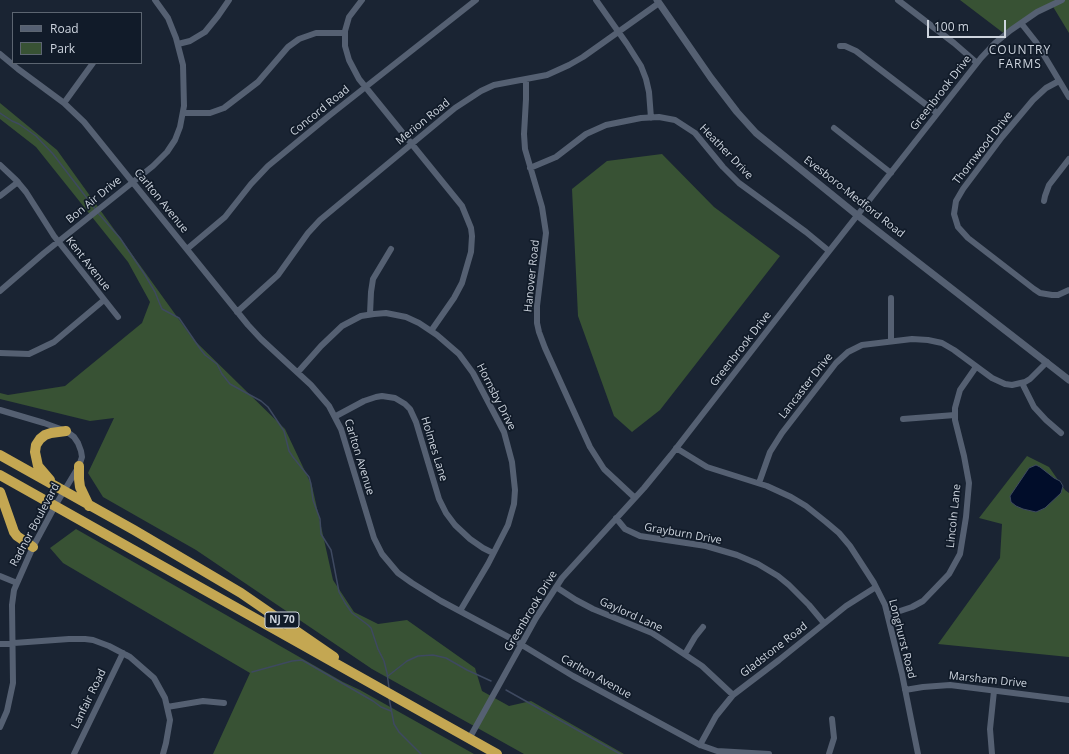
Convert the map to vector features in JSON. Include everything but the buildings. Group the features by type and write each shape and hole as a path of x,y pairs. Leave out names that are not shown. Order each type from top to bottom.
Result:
{"highway":[{"path":"60,489 38,466 35,452 36,445 45,435 66,431"},
{"name":"NJ 70","path":"0,455 241,593 387,692"},
{"path":"79,466 80,487 89,506"},
{"name":"NJ 70","path":"0,475 497,754"},
{"path":"0,492 14,532 17,536 33,547"}],"street":[{"name":"Bon Air Drive","path":"0,291 168,152 178,134 183,113 184,72 178,44 168,18 155,0"},
{"path":"178,44 190,40 205,32 229,0"},
{"path":"362,0 349,17 345,33 345,46 349,60 366,88 462,206 470,226 472,236 470,256 462,283 454,298 431,331"},
{"name":"Concord Road","path":"187,249 225,217 253,181 268,166 455,15 476,0"},
{"path":"596,0 634,54 643,73 649,92 651,118"},
{"path":"898,0 954,43 977,63"},
{"name":"Greenbrook Drive","path":"470,739 556,586 576,561 635,498 676,448 977,63 995,43 1021,23 1046,7 1062,0"},
{"name":"Merion Road","path":"237,312 278,275 308,232 320,220 449,113 481,91 501,83 546,75 570,65 658,1"},
{"name":"Evesboro-Medford Road","path":"658,1 710,78 746,123 766,142 1069,380"},
{"path":"1021,23 1036,42 1069,97"},
{"path":"183,113 210,113 224,108 258,82 288,47 299,39 316,33 345,33"},
{"path":"840,46 845,46 856,50 937,114"},
{"name":"Carlton Avenue","path":"0,54 64,103 84,122 237,312 261,340 298,372 323,399 336,416 346,443 372,534 382,554 392,567 426,592 522,645 573,676 700,745 713,750 726,752 769,754"},
{"path":"64,103 93,64"},
{"name":"Hanover Road","path":"526,79 524,141 530,168 542,207 546,233 537,306 537,324 539,332 590,448 609,474 635,498"},
{"name":"Thornwood Drive","path":"1059,81 1046,88 1033,100 1002,137 963,189 956,201 954,214 958,227 968,238 1040,293 1058,295 1069,290"},
{"name":"Heather Drive","path":"530,168 556,157 586,134 599,127 620,122 651,118 670,118 676,120 695,133 723,167 739,183 806,232 829,251"},
{"path":"834,128 891,173"},
{"path":"1044,200 1046,190 1069,159"},
{"name":"Kent Avenue","path":"0,166 18,182 26,192 59,242 118,318"},
{"path":"0,196 18,182"},
{"path":"370,314 373,279 391,249"},
{"path":"891,298 891,341"},
{"path":"0,353 29,354 54,342 104,300"},
{"name":"Hornsby Drive","path":"298,372 321,346 342,326 355,319 370,314 386,313 406,317 419,323 437,335 464,360 473,373 500,424 509,447 514,476 514,504 508,525 460,611"},
{"name":"Lancaster Drive","path":"759,483 764,467 774,445 836,364 848,352 862,345 920,339 942,343 992,378 1005,384 1012,385 1022,383"},
{"path":"1046,362 1035,375 1022,383 1034,407 1061,433"},
{"name":"Lincoln Lane","path":"888,615 912,607 923,600 949,574 960,554 966,517 969,483 955,414 956,402 960,390 976,367"},
{"name":"Holmes Lane","path":"336,416 364,401 376,397 382,396 395,398 405,404 410,409 416,422 439,499 446,513 455,525 470,539 493,553"},
{"name":"Radnor Boulevard","path":"0,410 66,431 74,436 81,450 82,456 79,466 60,489 55,506 33,547 17,583 12,605 14,674 7,711 0,727"},
{"path":"903,419 955,414"},
{"name":"Longhurst Road","path":"676,448 707,467 775,489 806,506 839,533 856,554 876,587 888,615 918,754"},
{"name":"Grayburn Drive","path":"616,518 625,529 640,536 675,540 710,547 737,555 758,564 778,576 789,585 810,605 824,623"},
{"path":"0,576 17,583"},
{"name":"Gaylord Lane","path":"556,586 576,600 593,609 652,634 685,654 707,670 733,696"},
{"name":"Gladstone Road","path":"700,745 716,716 733,696 851,602 876,587"},
{"path":"685,654 694,637 703,627"},
{"path":"0,644 69,638 85,639 101,643 122,653 136,662 154,678 162,691 167,707 170,720 163,754"},
{"name":"Lanfair Road","path":"74,754 122,653"},
{"name":"Marsham Drive","path":"905,690 950,685 1069,700"},
{"path":"992,754 990,729 994,691"},
{"path":"167,707 203,701 224,703"},
{"path":"829,754 834,738 832,719"}],"green space":[{"path":"960,0 1069,0 1069,33 1052,5 1006,35"},
{"path":"0,103 57,150 193,339 285,429 312,486 333,580 354,612 378,624 407,620 475,668 482,691 509,706 531,701 624,754 524,754 372,669 196,550 103,497 88,473 114,418 90,421 0,399 0,393 8,395 65,386 142,323 150,302 128,262 36,147 0,119"},
{"path":"662,154 714,207 780,256 660,410 632,432 614,416 578,316 572,189 607,161"},
{"path":"1027,456 1049,467 1065,490 1069,493 1069,657 938,644 1000,558 1002,524 979,518"},
{"path":"76,529 343,682 474,754 213,754 250,673 63,563 50,548"}],"water":[{"path":"1036,465 1060,481 1063,486 1061,493 1045,508 1036,512 1016,506 1011,502 1010,496 1029,468"}],"waterway":[{"path":"0,113 36,136 53,154 96,210"},
{"path":"98,213 120,238 145,275 155,292 162,309 179,318 201,350 217,364 222,374 230,384 261,401 268,407 284,431 289,451 309,477 313,500 320,519 321,534 331,550 339,592 352,613 371,628 384,661 389,688"},
{"path":"388,676 407,661 418,656 433,655 446,658 491,681"},
{"path":"252,672 292,661 302,660 381,707 391,711"},
{"path":"506,690 620,754"},
{"path":"389,698 394,724 399,732 421,754"}],"district":[{"name":"COUNTRY FARMS","path":"1020,58"}]}
